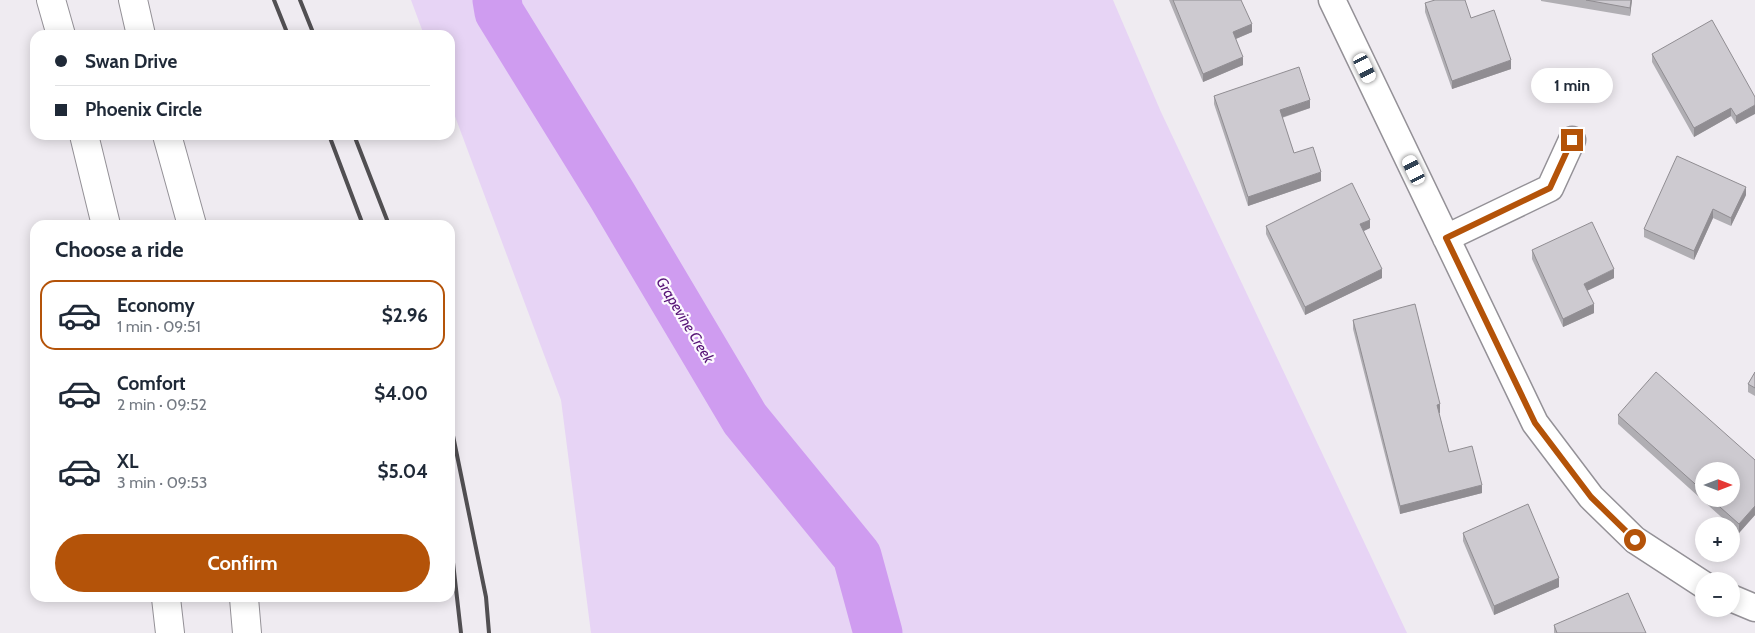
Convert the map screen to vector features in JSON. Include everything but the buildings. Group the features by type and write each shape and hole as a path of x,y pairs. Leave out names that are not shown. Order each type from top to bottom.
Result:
{"main road":[{"path":"51,0 60,30"},
{"path":"133,0 140,30"},
{"path":"85,140 105,220"},
{"path":"168,140 191,220"},
{"path":"166,602 170,633"},
{"path":"244,602 247,633"}],"street":[{"path":"1332,0 1535,423 1591,497 1635,540 1695,579"},
{"path":"1446,238 1550,188 1572,140"},
{"path":"1740,602 1755,608"}],"shaded area":[{"path":"411,0 1113,0 1161,112 1407,633 591,633 561,400 455,116 455,30 422,30"}],"waterway":[{"name":"Grapevine Creek","path":"497,0 499,12 612,195 745,419 857,556 878,633"}],"railway":[{"path":"274,0 286,30"},
{"path":"300,0 312,30"},
{"path":"331,140 361,220"},
{"path":"356,140 387,220"},
{"path":"455,445 486,597 489,633"},
{"path":"455,580 461,633"}],"route":[{"path":"1572,140 1550,188 1446,238 1535,423 1591,497 1635,540"}]}
